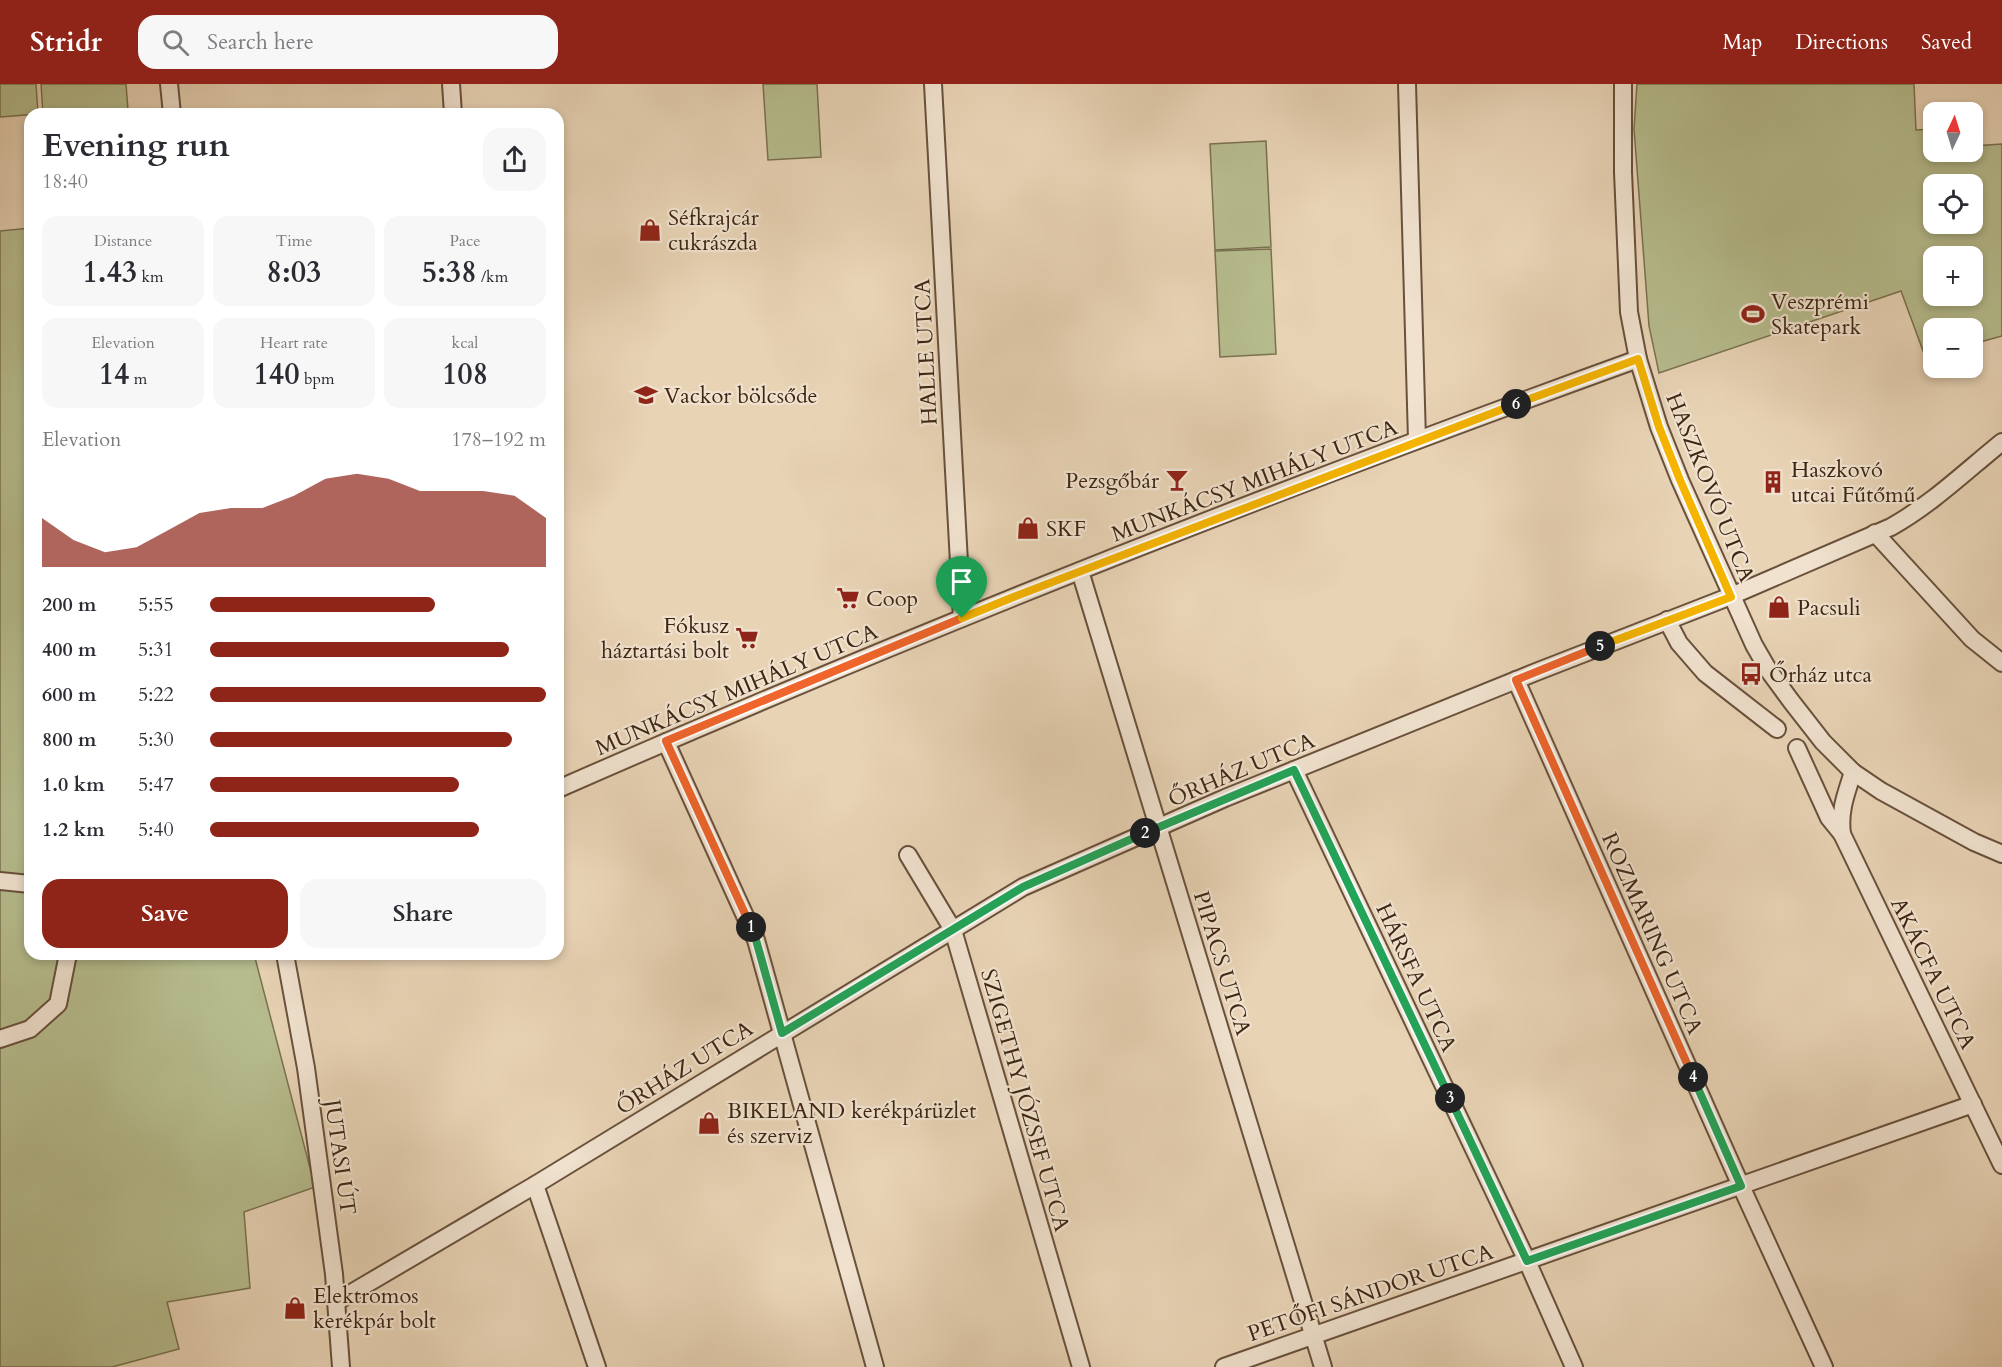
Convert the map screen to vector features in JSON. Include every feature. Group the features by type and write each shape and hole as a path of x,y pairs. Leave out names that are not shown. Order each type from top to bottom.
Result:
{"street":[{"path":"169,84 171,108"},
{"path":"451,84 453,108"},
{"name":"HALLE UTCA","path":"933,84 962,618"},
{"path":"1407,84 1418,440"},
{"name":"HASZKOVÓ UTCA","path":"1623,84 1623,172 1628,302 1638,359 1659,427 1676,469 1754,645 1769,671 1823,742 1853,772 1881,791 1974,842 2002,854"},
{"name":"MUNKÁCSY MIHÁLY UTCA","path":"564,786 666,741 962,618 1418,440 1638,359"},
{"name":"ŐRHÁZ UTCA","path":"336,1302 535,1185 1032,883 1294,770 1667,620 1731,597 1891,527 1911,516 2002,442"},
{"path":"1875,533 1972,639 2002,663"},
{"name":"PIPACS UTCA","path":"1080,572 1323,1367"},
{"path":"1667,620 1679,643 1705,673 1777,729"},
{"name":"ROZMARING UTCA","path":"1516,680 1824,1367"},
{"path":"666,741 756,940 875,1367"},
{"name":"AKÁCFA UTCA","path":"1797,748 1829,818 1842,834 2002,1165"},
{"name":"HÁRSFA UTCA","path":"1294,770 1527,1261 1574,1367"},
{"name":"AKÁCFA UTCA","path":"1842,834 1840,818 1842,805 1853,772"},
{"name":"SZIGETHY JÓZSEF UTCA","path":"908,855 953,930 1082,1367"},
{"path":"0,881 24,883"},
{"path":"0,1039 30,1029 58,1004 67,960"},
{"name":"JUTASI ÚT","path":"286,960 306,1068 336,1302 341,1367"},
{"name":"PETŐFI SÁNDOR UTCA","path":"1224,1367 1973,1104"},
{"path":"535,1185 597,1367"}],"green space":[{"path":"0,84 36,84 38,108 24,108 24,115 0,117"},
{"path":"41,84 126,84 128,108 43,108"},
{"path":"763,84 817,84 821,157 768,160"},
{"path":"1637,84 1914,84 1916,130 1923,130 1923,162 1983,162 1983,145 2002,144 2002,336 1983,341 1983,318 1923,318 1923,351 1901,291 1659,373 1649,326 1634,129"},
{"path":"1266,141 1271,247 1215,250 1210,144"},
{"path":"24,229 24,960 256,960 315,1187 244,1212 250,1288 167,1302 179,1349 112,1367 0,1367 0,231"},
{"path":"1271,249 1276,354 1220,357 1215,251"}],"place":[{"name":"Séfkrajcár cukrászda","path":"650,230"},
{"name":"Veszprémi Skatepark","path":"1753,314"},
{"name":"Vackor bölcsőde","path":"646,395"},
{"name":"Pezsgőbár","path":"1177,480"},
{"name":"Haszkovó utcai Fűtőmű","path":"1773,482"},
{"name":"SKF","path":"1028,528"},
{"name":"Coop","path":"848,598"},
{"name":"Pacsuli","path":"1779,607"},
{"name":"Fókusz háztartási bolt","path":"747,638"},
{"name":"Őrház utca","path":"1751,674"},
{"name":"BIKELAND kerékpárüzlet és szerviz","path":"709,1123"},
{"name":"Elektromos kerékpár bolt","path":"295,1308"}],"route":[{"path":"1638,359 1659,427 1731,597 1516,680 1741,1186 1527,1261 1294,770 1023,887 782,1033 756,940 666,741 962,618 1418,440 1638,359"}]}
